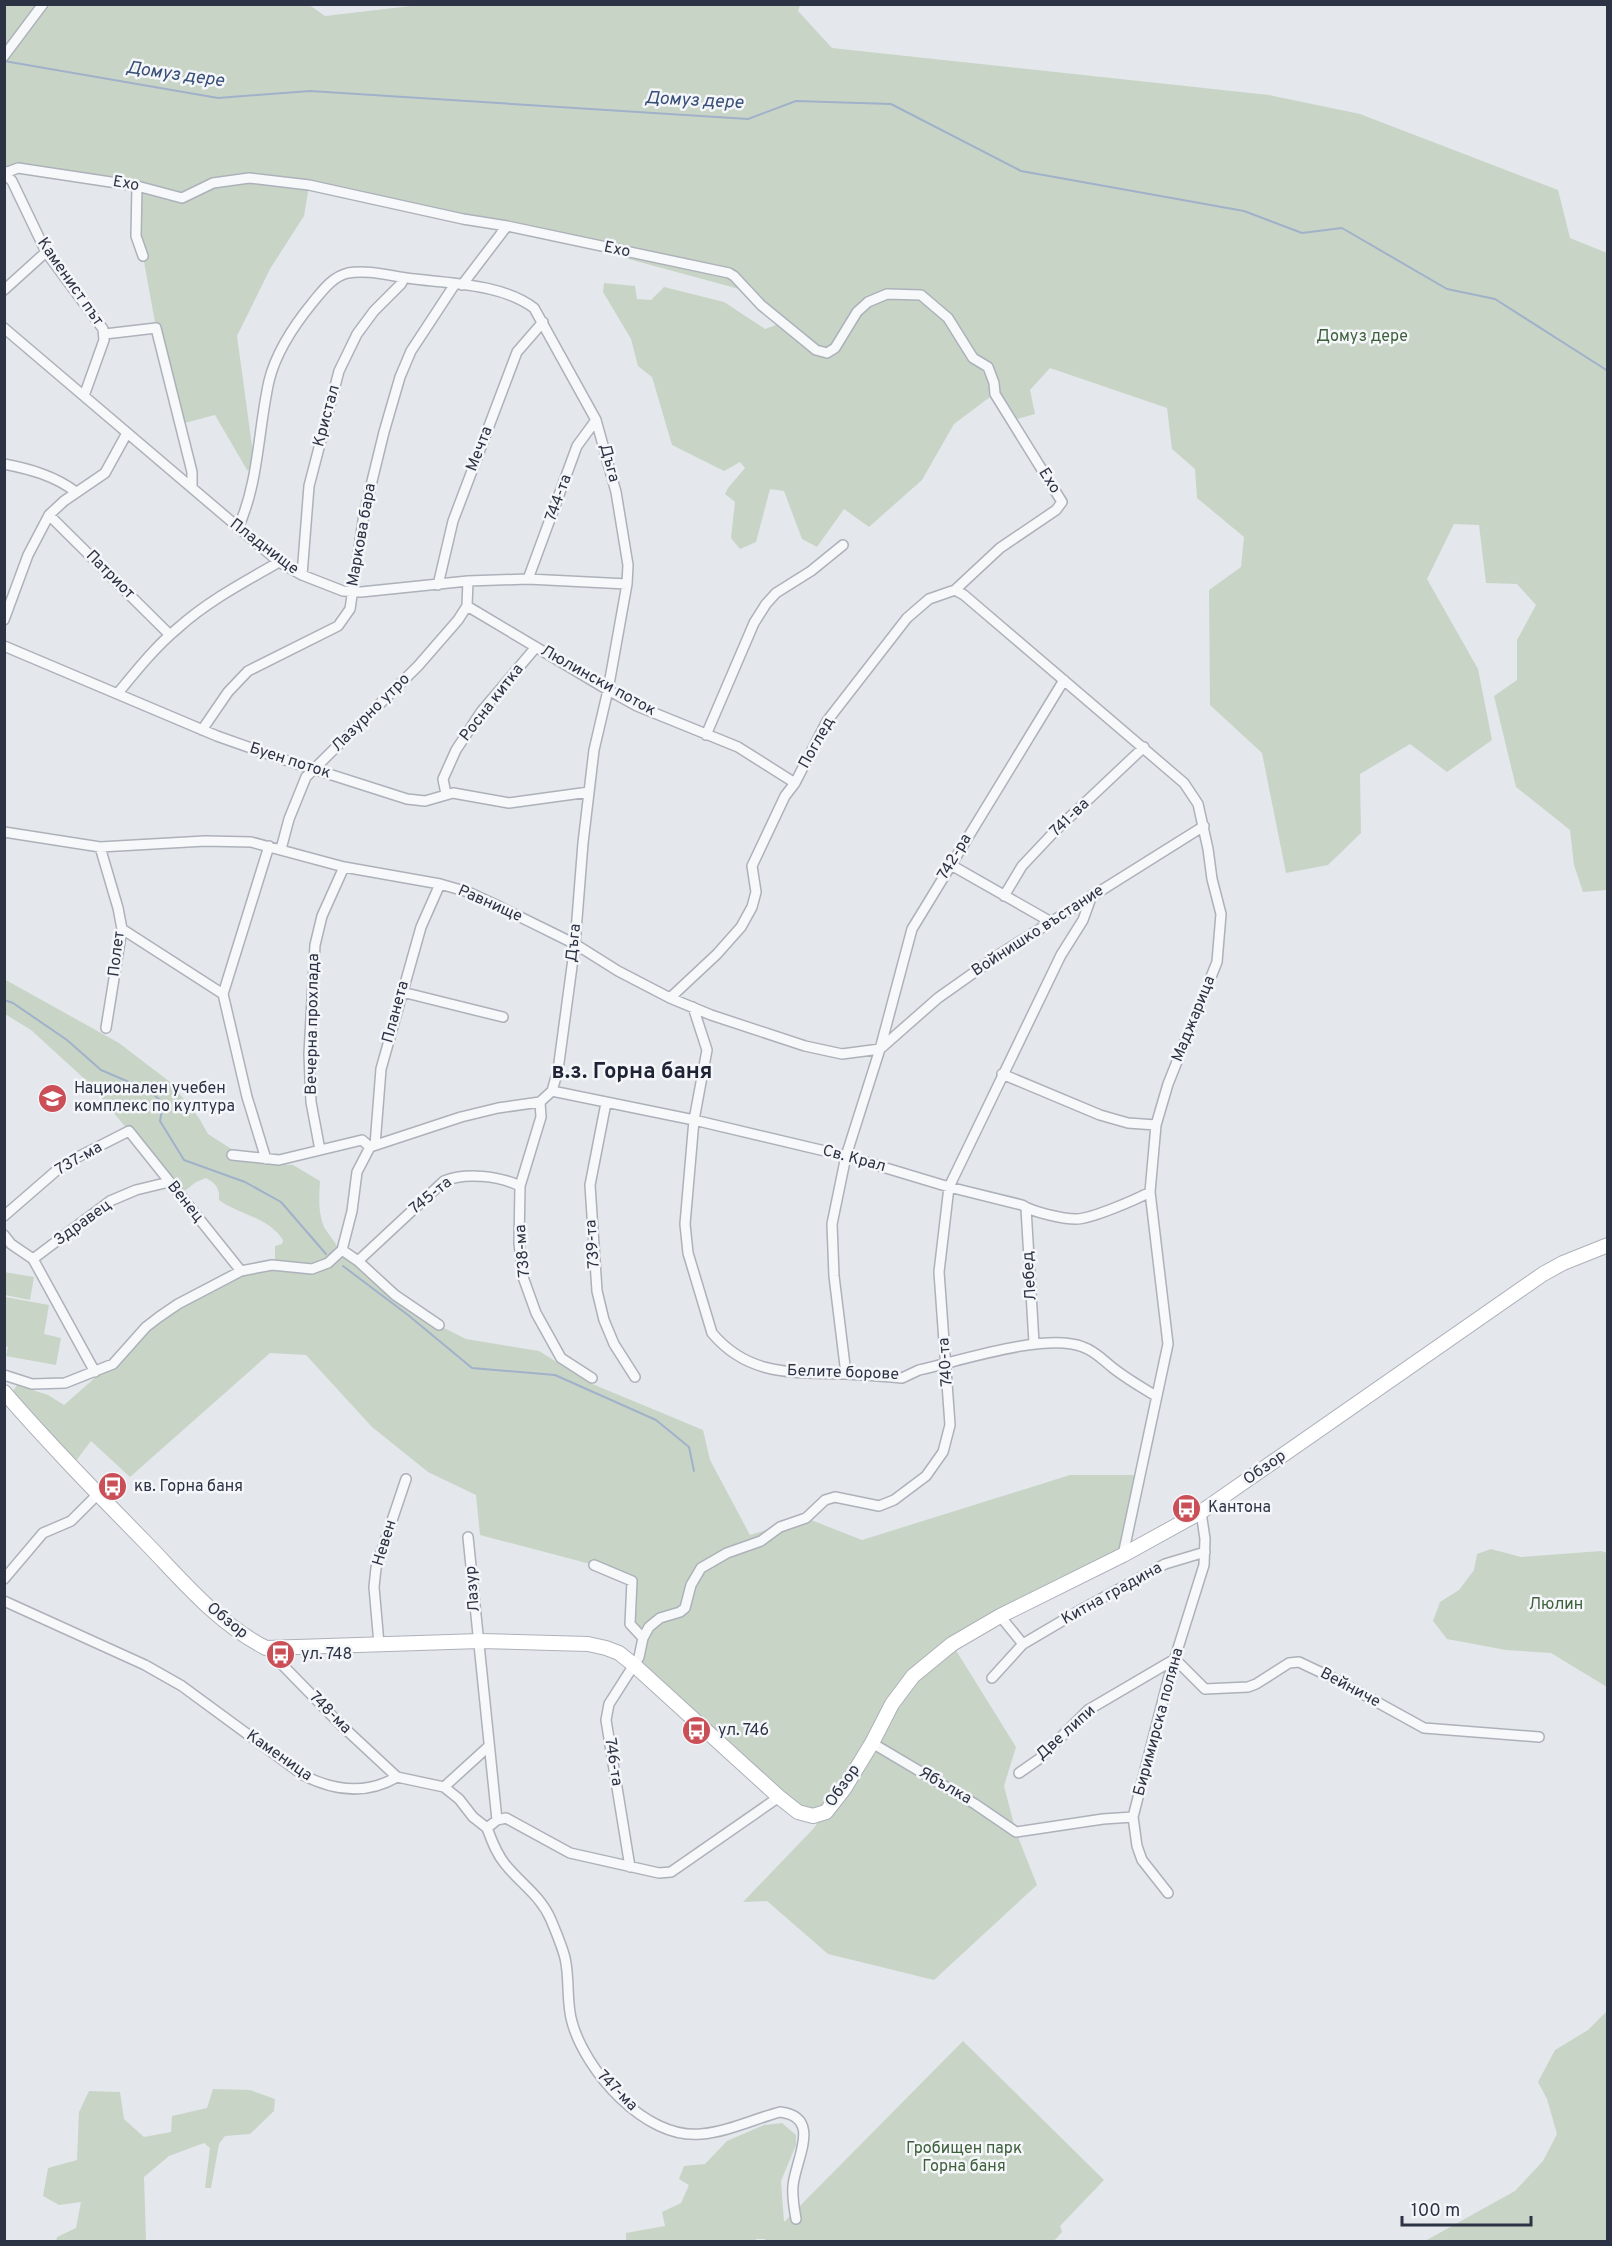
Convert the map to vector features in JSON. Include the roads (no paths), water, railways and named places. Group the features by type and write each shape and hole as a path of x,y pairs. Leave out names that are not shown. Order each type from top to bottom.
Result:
{"street":[{"path":"4,56 43,4"},
{"name":"Ехо","path":"5,172 18,168 137,186 182,198 213,183 249,178 309,185 729,273 761,305 816,350 827,353 835,348 857,312 868,302 887,294 921,295 948,318 973,358 988,367 995,394 1062,502 1056,510"},
{"name":"Каменист път","path":"5,172 12,181 46,252 101,324 105,334 84,396"},
{"path":"137,186 136,236 143,256"},
{"name":"Маркова бара","path":"202,730 228,692 248,672 338,626 350,609 364,514 400,377 411,351 459,285 507,225"},
{"path":"4,290 46,252"},
{"name":"Дъга","path":"238,528 245,511 254,474 272,371 285,343 304,314 329,284 341,275 364,272 459,285 504,293 523,300 534,308 596,420 620,511 628,565 627,584 608,690 594,750 574,944 558,1070 552,1091"},
{"name":"Кристал","path":"302,575 309,486 339,370 357,334 404,278"},
{"name":"Мечта","path":"438,585 453,521 517,352 543,322"},
{"name":"Пладнище","path":"4,328 279,562 334,589 352,591 468,581 528,579 627,584"},
{"path":"105,334 156,328 190,462 192,488"},
{"name":"744-та","path":"528,579 577,446 596,420"},
{"path":"4,620 28,555 49,515 76,492 105,473 126,433"},
{"path":"4,464 28,468 46,475 63,482 76,492"},
{"name":"Поглед","path":"670,998 717,954 741,927 752,908 756,892 752,866 785,796 795,783 827,721 907,618 929,598 955,590 1000,548 1056,510"},
{"name":"Патриот","path":"49,515 170,635"},
{"path":"706,735 762,609 776,593 811,571 843,545"},
{"path":"118,693 170,635 225,593 279,562"},
{"path":"467,606 468,581"},
{"name":"Маджарица","path":"955,590 964,595 1184,783 1198,804 1221,914 1217,962 1168,1084 1156,1125 1150,1192 1167,1344 1123,1555"},
{"name":"Люлински поток","path":"467,606 608,690 637,705 748,752 795,783"},
{"name":"Лазурно утро","path":"281,849 297,796 306,777 418,666 467,606"},
{"name":"Буен поток","path":"4,646 202,730 313,769 418,801 446,794 462,794 509,803 590,792"},
{"name":"Росна китка","path":"446,794 443,779 456,750 481,712 536,647"},
{"name":"742-ра","path":"846,1374 834,1276 832,1224 846,1156 880,1049 912,929 1064,680"},
{"name":"741-ва","path":"1004,896 1022,866 1055,831 1144,747"},
{"name":"Войнишко въстание","path":"880,1049 938,998 1003,952 1204,826"},
{"name":"Равнище","path":"4,832 100,847 205,841 251,842 344,867 440,884 468,892 574,944 618,971 670,998 711,1016 805,1046 843,1054 880,1049"},
{"path":"266,1160 247,1097 223,994 269,846"},
{"name":"Полет","path":"100,847 122,929 106,1028"},
{"path":"951,865 1051,922"},
{"name":"Вечерна прохлада","path":"320,1150 310,1102 309,1054 315,945 322,916 344,867"},
{"name":"Планета","path":"373,1146 381,1069 421,927 440,884"},
{"name":"740-та","path":"634,1665 639,1657 643,1638 653,1623 685,1608 691,1585 701,1568 727,1553 761,1541 780,1527 806,1518 825,1500 835,1497 879,1506 894,1500 926,1476 943,1452 950,1425 939,1272 949,1187 1061,955 1083,920 1092,895"},
{"path":"122,929 223,994"},
{"path":"402,992 503,1017"},
{"name":"Белите борове","path":"693,1007 707,1050 694,1120 685,1224 688,1253 712,1333 721,1344 737,1357 783,1372 902,1378 919,1370 1034,1343 1062,1342 1082,1346 1097,1354 1132,1382 1156,1396"},
{"path":"1002,1074 1100,1115 1128,1124 1156,1125"},
{"path":"4,1375 32,1384 65,1383 113,1365 159,1317 178,1304 241,1271 272,1265 312,1269 328,1263 342,1250 352,1211 357,1172 373,1146 461,1117 498,1108 540,1102 552,1091"},
{"name":"Св. Крал","path":"552,1091 694,1120 846,1156 949,1187 1076,1219 1131,1202 1150,1192"},
{"name":"738-ма","path":"540,1102 541,1117 520,1186 519,1244 523,1277 536,1313 561,1358 592,1378"},
{"name":"739-та","path":"606,1103 590,1185 592,1244 597,1291 604,1320 614,1344 635,1377"},
{"name":"Венец","path":"129,1131 241,1271"},
{"name":"737-ма","path":"4,1216 64,1164 129,1131"},
{"path":"232,1155 279,1160 362,1140 373,1146"},
{"name":"745-та","path":"358,1261 444,1181 457,1176 507,1179 520,1186"},
{"name":"Здравец","path":"33,1259 110,1201 136,1190 169,1182"},
{"name":"Лебед","path":"1026,1208 1034,1343"},
{"path":"4,1235 11,1244 33,1259 95,1372"},
{"name":"Обзор","path":"6,1399 214,1613 242,1636 266,1648 480,1641 588,1644 606,1647 619,1653 634,1665 778,1797 798,1812 813,1816 826,1812 844,1789 892,1704 913,1676 952,1644 1000,1616 1123,1555 1201,1512 1542,1274 1608,1245"},
{"path":"342,1250 358,1261 395,1295 439,1325"},
{"name":"Невен","path":"379,1644 374,1587 376,1568 406,1479"},
{"path":"4,1579 43,1533 71,1521 98,1494"},
{"name":"Биримирска поляна","path":"1016,1832 1103,1819 1134,1817 1168,1680 1204,1565 1201,1512"},
{"name":"Лазур","path":"468,1537 476,1627 480,1641"},
{"name":"Китна градина","path":"992,1678 1023,1644 1165,1564 1205,1552"},
{"path":"594,1565 632,1581 630,1624 643,1638"},
{"name":"Каменица","path":"4,1601 145,1665 182,1686 303,1775 319,1783 353,1790 382,1785 397,1777"},
{"path":"1000,1616 1023,1644"},
{"path":"480,1641 497,1820"},
{"name":"748-ма","path":"266,1648 340,1724 397,1777"},
{"name":"Вейниче","path":"1175,1659 1205,1689 1248,1687 1289,1663 1299,1662 1337,1680 1424,1728 1539,1737"},
{"name":"Две липи","path":"1019,1773 1039,1758 1088,1710 1175,1659"},
{"name":"746-та","path":"630,1867 606,1720 609,1704 634,1665"},
{"name":"Ябълка","path":"872,1743 975,1804 1016,1832"},
{"path":"444,1787 489,1746"},
{"path":"397,1777 444,1787 459,1798 473,1817 487,1828 497,1820 506,1818 570,1853 659,1873 671,1872 778,1797"},
{"path":"1134,1817 1137,1846 1147,1867 1168,1893"},
{"name":"747-ма","path":"487,1828 495,1850 505,1865 540,1899 550,1918 565,1958 571,2019 576,2035 597,2073 640,2114 660,2126 680,2133 700,2134 780,2112 790,2113 800,2120 804,2129 804,2142 793,2184 796,2219"}],"waterway":[{"name":"Домуз дере","path":"4,61 218,98 310,91 748,119 796,101 891,104 1021,171 1244,211 1302,233 1342,228 1447,289 1495,299 1608,371"},
{"path":"4,1000 13,1003 67,1040 101,1070 150,1091 163,1103 160,1121 184,1160 245,1182 281,1202 326,1254"},
{"path":"343,1266 408,1315 472,1368 555,1375 656,1420 689,1447 694,1471"}],"place":[{"name":"Национален учебен комплекс по култура","path":"53,1098"},
{"name":"кв. Горна баня","path":"113,1487"},
{"name":"Кантона","path":"1187,1508"},
{"name":"ул. 748","path":"280,1655"},
{"name":"ул. 746","path":"697,1731"}],"district":[{"name":"в.з. Горна баня","path":"632,1072"}],"park label":[{"name":"Люлин","path":"1556,1605"},
{"name":"Гробищен парк Горна баня","path":"964,2158"}]}
